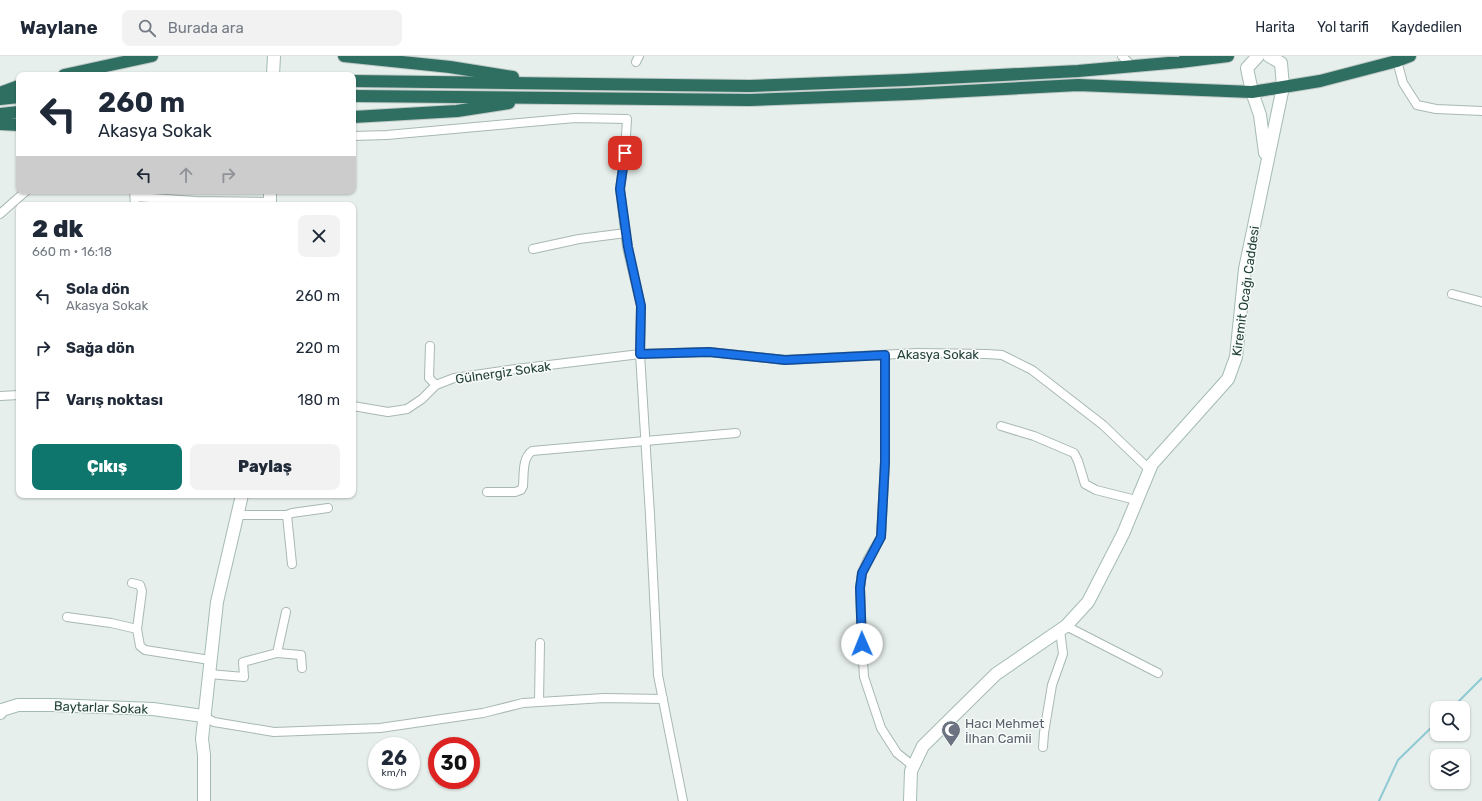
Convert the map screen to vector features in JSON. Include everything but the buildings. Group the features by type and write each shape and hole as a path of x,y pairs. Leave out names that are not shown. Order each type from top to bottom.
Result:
{"highway":[{"path":"78,72 152,56"},
{"path":"344,56 450,67 572,84"},
{"path":"356,81 750,86 921,79 1132,66 1228,56"},
{"path":"356,96 750,100 910,94 1078,85 1252,92 1283,86 1320,82 1410,56"},
{"path":"0,93 16,87"},
{"path":"0,99 16,97"},
{"path":"356,117 457,111 510,103 571,98"},
{"path":"0,114 16,112"},
{"path":"0,124 16,125"}],"street":[{"path":"273,72 274,56"},
{"path":"1122,56 1132,66"},
{"path":"1258,56 1247,68 1252,92 1260,115 1267,162"},
{"name":"Kiremit Ocağı Caddesi","path":"910,801 911,771 923,746 996,674 1063,628 1088,602 1123,534 1152,464 1228,379 1236,357 1245,269 1283,86 1281,63 1270,56"},
{"path":"1397,61 1404,82 1417,105 1436,110 1482,111"},
{"path":"356,136 387,135 575,118 627,119 625,153 620,189 626,233 641,306 640,354 658,675 683,801"},
{"path":"0,214 23,194"},
{"path":"135,198 183,202"},
{"path":"214,202 270,199"},
{"path":"533,249 580,239 626,233"},
{"path":"1452,294 1482,302"},
{"path":"430,346 429,378 436,385"},
{"name":"Akasya Sokak","path":"640,354 709,352 785,360 917,353 1002,355 1032,370 1103,425 1149,469"},
{"name":"Gülnergiz Sokak","path":"356,407 388,412 407,409 422,399 436,385 454,378 640,354"},
{"path":"885,355 885,462 881,537 862,573 860,588 864,677 881,728 897,753 913,766"},
{"path":"0,396 16,395"},
{"path":"1001,426 1034,436 1074,453 1085,484 1096,490 1136,500"},
{"path":"487,492 515,492 522,490 526,459 528,454 532,451 736,433"},
{"path":"204,801 204,755 202,739 203,716 217,602 241,498"},
{"path":"238,515 287,515 328,508"},
{"path":"287,515 292,564"},
{"path":"132,583 140,585 142,591 137,628 140,646 145,650 210,660"},
{"path":"277,653 286,612"},
{"path":"68,617 137,628"},
{"path":"1043,747 1052,685 1063,654 1063,628 1158,673"},
{"path":"539,702 540,643"},
{"path":"209,674 244,677 242,662 277,653 301,655 302,668"},
{"path":"203,716 214,722 274,732 380,728 483,713 523,703 604,698 663,699"},
{"name":"Baytarlar Sokak","path":"0,713 2,710 18,705 53,705 153,709 203,716"}],"waterway":[{"path":"1459,701 1482,678"},
{"path":"1379,801 1398,760 1430,729"}],"place":[{"name":"Hacı Mehmet İlhan Camii","path":"951,747"}],"route":[{"path":"625,153 620,189 628,247 641,306 640,354 709,352 785,360 885,355 885,462 881,537 868,559 862,573 860,588 862,644"}]}
